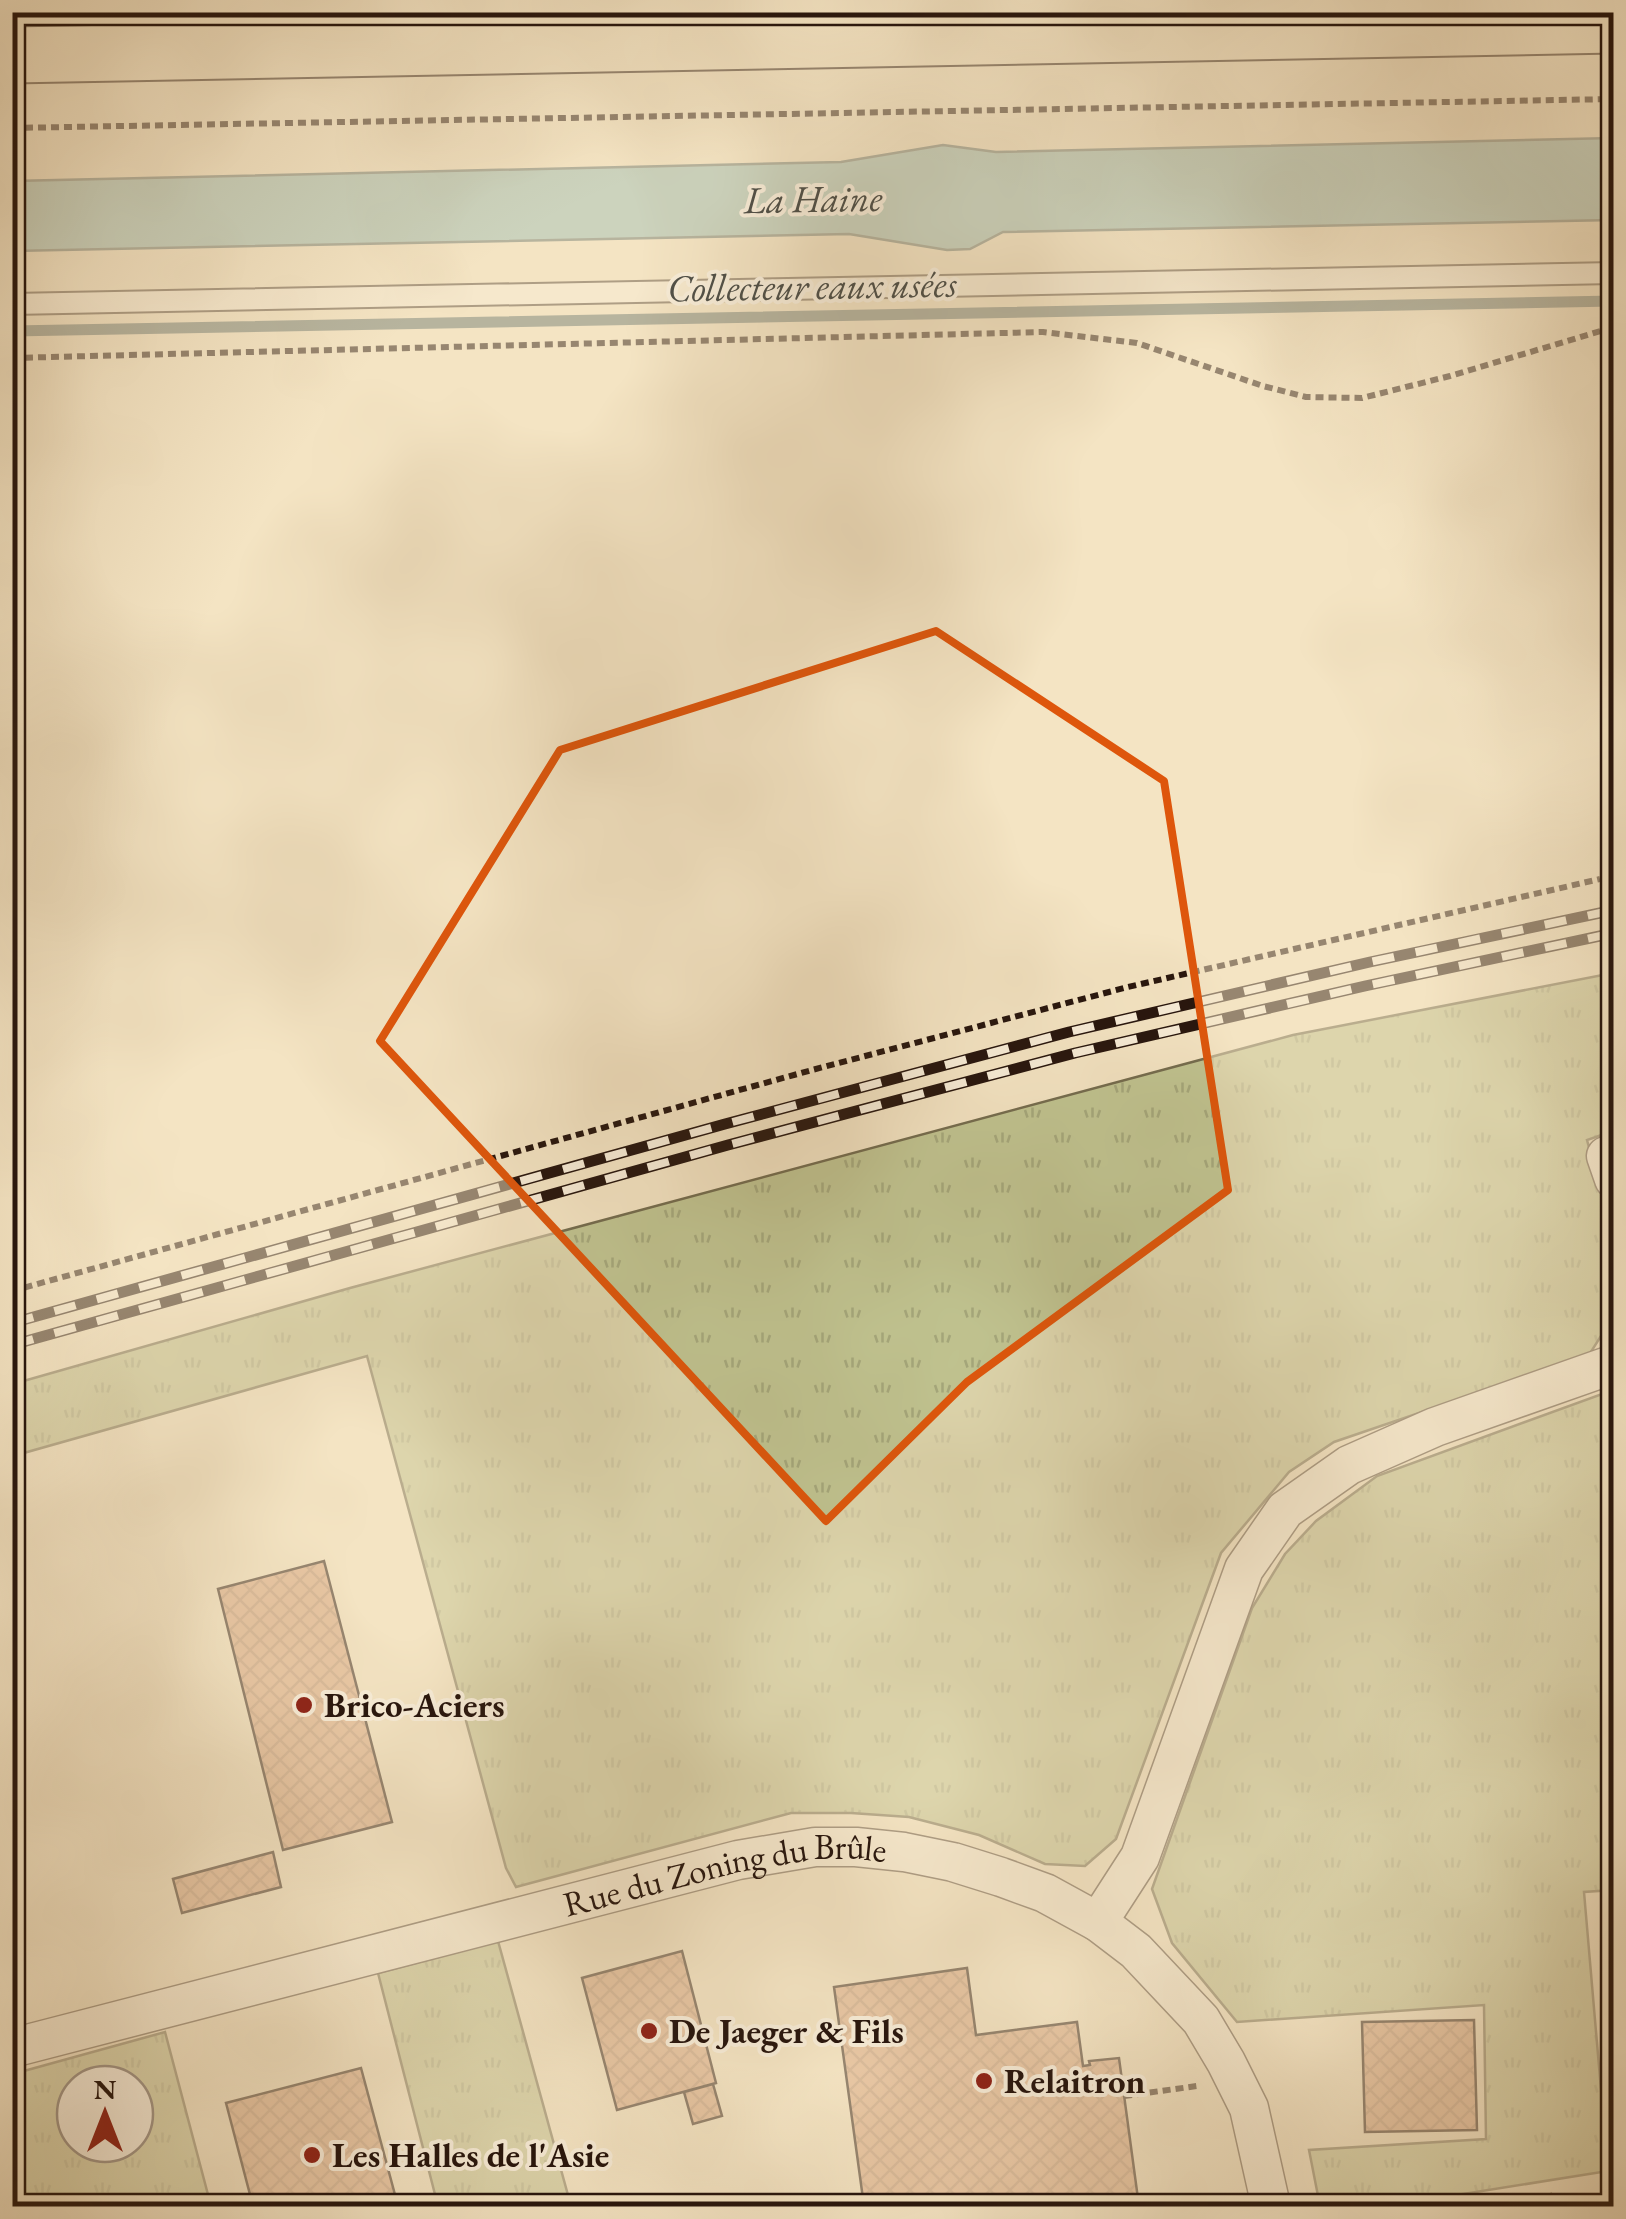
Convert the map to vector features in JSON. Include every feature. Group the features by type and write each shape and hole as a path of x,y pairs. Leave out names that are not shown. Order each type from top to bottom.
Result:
{"highway":[{"path":"12,54 1614,25"}],"street":[{"path":"1098,1922 1140,1857 1244,1569 1285,1510 1349,1465 1418,1434 1614,1364"},
{"name":"Rue du Zoning du Brûle","path":"14,2042 738,1860 814,1847 888,1850 952,1862 1046,1894 1098,1922 1136,1951 1201,2020 1235,2081 1249,2108 1271,2206"}],"lane":[{"path":"12,304 1614,273"}],"path":[{"path":"12,128 1614,99"},
{"path":"12,358 1044,332 1137,344 1306,397 1362,398 1614,327"},
{"path":"12,1290 1072,1002 1600,879"},
{"path":"1124,2096 1235,2081"}],"highlighted area":[{"path":"936,631 1164,781 1228,1190 967,1382 826,1521 380,1041 560,750"}],"green space":[{"path":"1613,973 1613,1131 1587,1140 1613,1235 1613,1317 1589,1355 1334,1442 1289,1472 1221,1553 1116,1839 1085,1866 1045,1864 979,1835 909,1817 791,1813 516,1887 506,1868 367,1356 13,1456 13,1384 350,1288 1293,1035"},
{"path":"1613,1390 1613,1890 1584,1892 1608,2171 1388,2206 1320,2206 1309,2150 1486,2139 1484,2005 1237,2022 1172,1943 1152,1889 1252,1608 1285,1554 1316,1521 1377,1476"},
{"path":"498,1941 571,2206 438,2206 378,1973"},
{"path":"165,2032 211,2206 13,2206 13,2074"}],"water":[{"name":"La Haine","path":"1613,138 1613,220 1003,232 970,249 947,250 849,234 13,251 13,181 841,162 943,145 996,152"}],"building":[{"name":"Brico-Aciers","path":"324,1561 392,1822 283,1850 218,1589"},
{"path":"273,1852 281,1887 182,1913 173,1879"},
{"name":"De Jaeger & Fils","path":"682,1951 716,2083 617,2110 582,1978"},
{"name":"Relaitron","path":"967,1968 976,2035 1077,2022 1083,2066 1090,2065 1089,2061 1119,2058 1139,2206 864,2206 834,1987"},
{"path":"1474,2020 1477,2130 1365,2132 1362,2022"},
{"name":"Les Halles de l'Asie","path":"361,2068 398,2206 253,2206 226,2103"},
{"path":"713,2084 722,2116 693,2124 684,2092"},
{"path":"1551,2194 1554,2206 1492,2206"}],"waterway":[{"name":"Collecteur eaux usées","path":"12,331 1614,301"}],"railway":[{"path":"12,1323 1069,1032 1614,910"},
{"path":"12,1345 728,1145 1075,1053 1614,933"}],"place":[{"name":"Brico-Aciers","path":"304,1705"},
{"name":"De Jaeger & Fils","path":"649,2031"},
{"name":"Relaitron","path":"984,2081"},
{"name":"Les Halles de l'Asie","path":"312,2155"}]}
